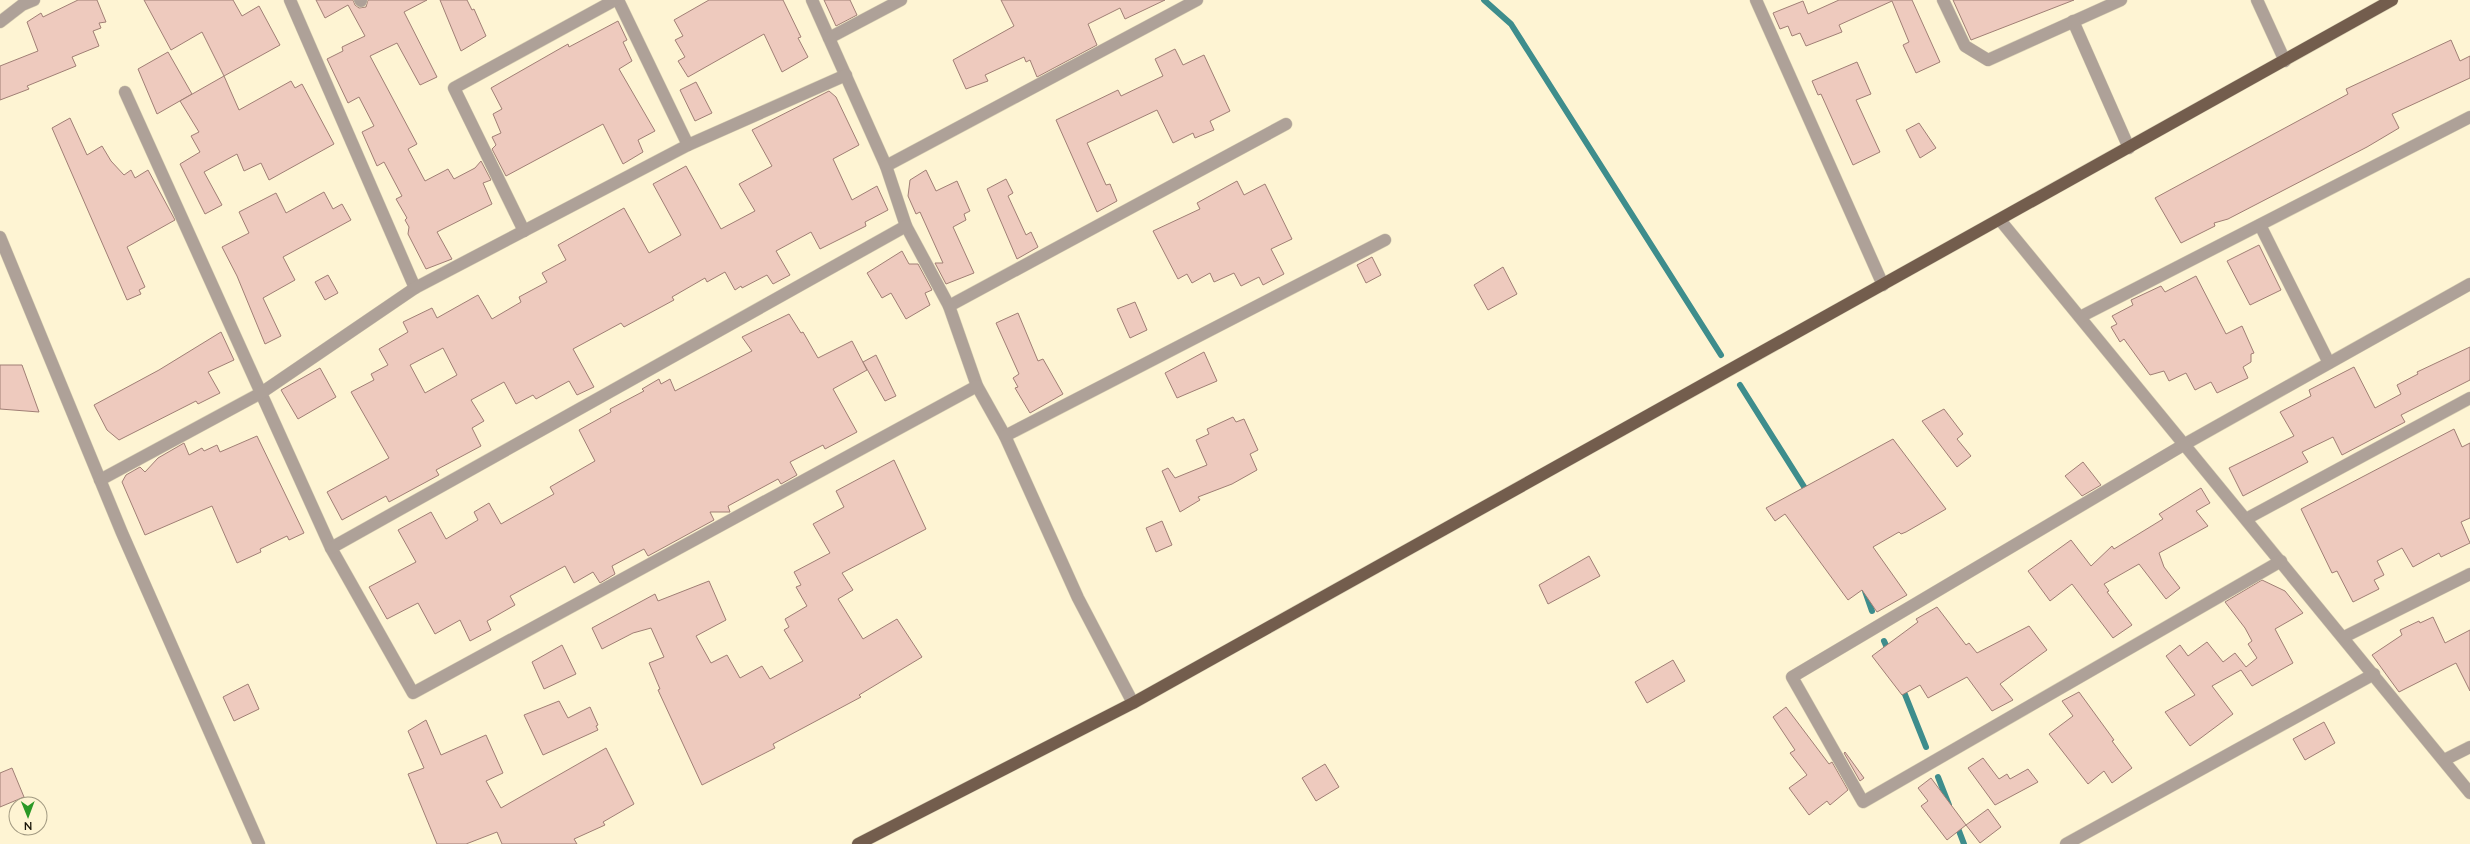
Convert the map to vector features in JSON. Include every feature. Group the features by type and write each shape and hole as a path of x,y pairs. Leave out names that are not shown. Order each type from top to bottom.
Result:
{"main road":[{"path":"858,844 1133,703 2392,0"}],"street":[{"path":"0,22 21,3 34,0"},
{"path":"290,0 414,288"},
{"path":"524,231 454,88 616,0 688,145"},
{"path":"812,0 886,166 906,226 949,306 977,386 1005,436 1078,598 1133,703"},
{"path":"829,38 901,0"},
{"path":"886,166 1197,0"},
{"path":"1756,0 1883,285"},
{"path":"1943,0 1965,46 1988,60 2121,0"},
{"path":"2258,0 2285,61"},
{"path":"2073,21 2128,148"},
{"path":"100,480 261,393 414,288 688,145 846,75"},
{"path":"125,92 331,548 413,693 977,386"},
{"path":"2080,317 2470,117"},
{"path":"949,306 1286,124"},
{"path":"2000,220 2344,637 2470,793"},
{"path":"2260,225 2329,363"},
{"path":"331,548 906,226"},
{"path":"0,237 100,480 259,844"},
{"path":"1005,436 1385,240"},
{"path":"2281,561 1863,802 1792,677 2184,444 2470,284"},
{"path":"2246,518 2470,398"},
{"path":"2344,637 2470,574"},
{"path":"2066,844 2374,674"},
{"path":"2444,760 2470,747"}],"building":[{"path":"78,0 97,0 106,22 99,23 101,28 93,31 99,46 72,57 76,66 27,86 29,89 0,100 0,66 38,51 27,22 41,13 43,17"},
{"path":"144,0 233,0 242,16 259,6 280,45 224,76 202,32 171,50"},
{"path":"316,0 353,0 355,5 359,8 366,7 368,0 427,0 404,12 437,77 420,85 397,43 370,56 417,144 408,149 425,181 448,169 454,179 475,168 481,161 491,180 483,183 492,204 437,232 452,259 426,269 408,234 409,227 405,220 407,218 396,199 402,196 384,162 377,166 362,132 374,126 359,97 348,103 327,59 343,51 342,47 365,36 348,5 325,18"},
{"path":"440,0 467,0 472,10 474,9 486,36 461,51"},
{"path":"709,0 783,0 801,37 798,38 808,57 782,72 764,34 688,77 678,61 685,57 675,40 683,36 674,20"},
{"path":"824,0 850,0 857,15 836,26"},
{"path":"1001,0 1165,0 1125,19 1120,8 1088,24 1097,45 1037,77 1030,60 1026,62 1024,57 985,75 988,81 966,89 953,60 1014,26"},
{"path":"1839,0 1912,0 1940,62 1916,73 1903,45 1909,42 1892,1 1839,25 1842,32 1806,46 1800,33 1792,36 1788,26 1780,29 1773,13 1803,1 1808,14"},
{"path":"1953,0 2074,0 1971,40"},
{"path":"618,21 627,40 623,42 632,61 619,69 655,131 638,140 643,152 623,164 603,124 506,176 492,149 496,145 492,137 501,133 493,114 502,109 491,88 568,44 569,47"},
{"path":"2451,40 2460,61 2470,56 2470,78 2392,114 2399,128 2367,147 2228,219 2214,223 2215,226 2181,243 2155,198 2348,94 2346,89"},
{"path":"1175,49 1183,65 1204,55 1230,111 1210,121 1214,130 1195,138 1193,133 1173,143 1157,110 1087,143 1106,185 1110,184 1117,201 1097,212 1056,120 1118,90 1121,96 1163,76 1155,59"},
{"path":"168,52 192,94 157,114 138,69"},
{"path":"1857,62 1871,94 1856,100 1880,152 1853,165 1821,94 1818,95 1812,81"},
{"path":"224,76 239,110 291,81 295,88 302,84 334,144 269,180 261,163 244,171 237,154 204,172 222,205 205,214 180,164 200,152 191,136 199,132 180,101"},
{"path":"696,82 712,113 695,121 680,90"},
{"path":"829,91 836,97 859,145 833,159 852,200 877,186 888,210 865,222 866,226 820,249 811,232 776,251 790,275 773,284 767,275 735,290 725,272 707,282 705,278 672,297 674,300 624,327 621,323 573,349 594,387 577,395 569,381 536,399 533,395 516,404 504,382 471,400 484,421 472,428 481,446 436,470 439,475 389,502 386,496 342,520 327,492 389,458 351,392 374,380 371,374 388,365 379,349 408,332 403,322 432,308 437,318 478,295 492,319 521,302 519,297 547,282 542,273 566,260 558,245 624,208 649,253 681,235 653,184 686,166 721,229 755,211 739,184 772,166 752,130","holes":["443,348 457,375 425,393 410,365"]},
{"path":"70,118 87,155 102,146 111,161 124,175 131,170 135,178 148,170 175,220 127,247 145,287 139,290 141,294 127,300 52,128"},
{"path":"1919,123 1936,148 1920,158 1906,130"},
{"path":"926,170 936,191 957,181 970,211 964,214 966,220 953,227 974,273 946,284 935,263 943,263 920,212 916,214 908,196 910,180"},
{"path":"1006,179 1013,193 1008,196 1026,235 1031,232 1038,247 1017,259 987,189"},
{"path":"1237,181 1244,195 1265,184 1292,239 1271,249 1284,274 1263,285 1259,277 1241,286 1234,273 1214,282 1210,273 1192,283 1187,274 1178,279 1153,231 1200,209 1197,203"},
{"path":"324,192 333,209 342,204 351,220 283,257 295,280 263,298 281,336 265,344 237,276 222,247 249,233 239,212 276,193 286,213"},
{"path":"2259,245 2281,290 2250,305 2227,261"},
{"path":"902,251 909,264 918,264 932,290 925,293 930,305 906,319 891,293 882,298 867,273"},
{"path":"1372,257 1381,275 1366,283 1357,265"},
{"path":"1503,267 1517,294 1488,310 1474,285"},
{"path":"328,275 338,293 325,300 315,282"},
{"path":"2196,276 2226,334 2242,326 2254,353 2251,354 2251,362 2243,367 2248,378 2217,393 2211,382 2195,390 2186,373 2169,381 2164,371 2150,375 2124,339 2120,342 2111,327 2117,324 2112,316 2133,305 2131,300 2161,286 2165,292"},
{"path":"1135,302 1147,330 1130,338 1117,309"},
{"path":"1018,313 1038,361 1043,359 1063,394 1030,413 1015,388 1018,387 1013,378 1019,374 996,323"},
{"path":"789,314 801,333 803,332 818,358 852,341 867,370 833,389 857,432 825,449 823,445 790,462 797,475 781,484 778,479 728,506 730,512 710,512 714,520 648,556 644,549 612,566 615,574 600,583 593,572 574,583 565,566 510,596 515,605 487,621 491,630 470,641 460,620 435,634 418,603 387,619 369,587 416,562 398,530 431,512 446,539 478,520 474,512 489,503 501,524 554,494 550,487 595,461 579,430 611,412 610,409 644,391 642,389 659,379 661,384 670,379 675,391 752,351 742,337"},
{"path":"221,332 234,360 208,372 220,393 198,404 196,401 119,440 107,430 94,405 159,370"},
{"path":"2470,347 2470,380 2401,415 2405,422 2342,455 2333,437 2302,452 2308,462 2243,496 2229,468 2294,436 2280,412 2311,396 2309,390 2354,367 2375,408 2401,394 2397,385 2418,374 2417,372"},
{"path":"1204,352 1217,381 1177,398 1165,373"},
{"path":"876,355 896,396 885,401 863,362"},
{"path":"0,365 22,365 39,412 0,409"},
{"path":"320,368 336,397 298,419 281,390"},
{"path":"1944,409 1963,434 1957,439 1971,456 1957,467 1922,421"},
{"path":"1233,417 1236,422 1244,419 1258,450 1250,454 1257,470 1232,484 1198,497 1200,500 1180,512 1162,471 1168,468 1175,478 1207,465 1196,440 1209,434 1207,429"},
{"path":"2454,429 2462,447 2470,443 2470,518 2461,522 2470,543 2441,557 2439,553 2413,567 2402,548 2377,561 2384,575 2374,580 2379,589 2353,602 2337,571 2332,573 2301,509"},
{"path":"257,436 304,533 289,540 287,536 260,549 261,552 237,563 212,506 145,535 122,482 126,475 140,467 145,472 158,458 184,443 189,455 202,448 204,451 217,445 220,452"},
{"path":"1893,439 1946,509 1906,532 1901,534 1899,532 1873,547 1907,595 1877,612 1862,590 1848,600 1785,514 1775,521 1766,508"},
{"path":"894,460 926,529 842,573 853,590 838,599 863,639 897,619 922,657 859,695 861,697 773,744 775,748 702,785 658,690 660,689 649,663 664,657 651,628 633,633 602,649 592,628 655,594 658,601 709,581 726,620 696,636 711,663 727,655 740,678 762,666 770,679 803,661 784,630 789,627 785,619 807,606 796,587 801,585 794,572 830,553 813,524 844,507 836,491"},
{"path":"2083,462 2101,485 2082,496 2065,476"},
{"path":"2201,488 2210,503 2196,511 2208,526 2159,553 2164,567 2180,588 2166,599 2139,564 2104,584 2109,591 2107,592 2132,625 2113,638 2072,584 2050,601 2028,571 2071,540 2091,566 2112,546 2114,549 2163,519 2159,514"},
{"path":"1162,521 1172,545 1156,552 1146,528"},
{"path":"1589,556 1600,576 1548,604 1539,585"},
{"path":"2262,580 2285,591 2303,613 2275,629 2293,663 2252,686 2241,670 2212,686 2233,714 2190,746 2165,712 2195,695 2166,656 2180,645 2188,656 2207,642 2223,662 2235,653 2246,667 2257,658 2248,644 2252,641 2245,628 2225,602"},
{"path":"1937,607 1966,645 1969,643 1977,653 2029,626 2047,650 2000,684 2013,700 1992,711 1967,677 1928,698 1920,685 1902,695 1872,656 1918,622 1916,619"},
{"path":"2433,617 2445,643 2470,630 2470,691 2456,663 2399,692 2372,655 2402,635 2400,630 2419,621 2420,623"},
{"path":"562,645 576,674 544,689 532,662"},
{"path":"1673,660 1685,681 1647,703 1635,682"},
{"path":"248,684 259,709 234,721 223,697"},
{"path":"2079,692 2114,740 2112,741 2132,768 2112,783 2104,771 2088,784 2049,734 2073,716 2062,701"},
{"path":"559,701 568,718 590,707 598,725 596,726 598,730 543,755 524,715"},
{"path":"1786,707 1829,764 1832,762 1848,790 1830,805 1827,801 1809,815 1789,788 1807,775 1790,753 1795,750 1773,717"},
{"path":"426,720 441,755 486,735 503,773 486,781 501,808 606,748 634,804 603,822 605,825 574,839 577,844 502,844 497,832 466,844 437,844 408,774 424,768 408,731"},
{"path":"2324,722 2335,743 2305,760 2293,739"},
{"path":"1845,752 1864,778 1860,781 1844,753"},
{"path":"1983,758 1999,779 2007,774 2010,779 2028,769 2038,782 1995,805 1968,768"},
{"path":"1325,764 1339,787 1316,801 1302,778"},
{"path":"12,768 24,796 8,796 8,804 0,807 0,773"},
{"path":"1931,778 1966,825 1947,840 1921,806 1928,801 1918,788"},
{"path":"1988,809 2001,827 1980,843 1966,825"}],"waterway":[{"path":"1484,0 1511,24 1721,355"},
{"path":"1740,385 1808,493"},
{"path":"1865,591 1872,611"},
{"path":"1884,641 1889,652"},
{"path":"1902,687 1926,747"},
{"path":"1938,777 1949,805"},
{"path":"1956,823 1964,844"}]}
